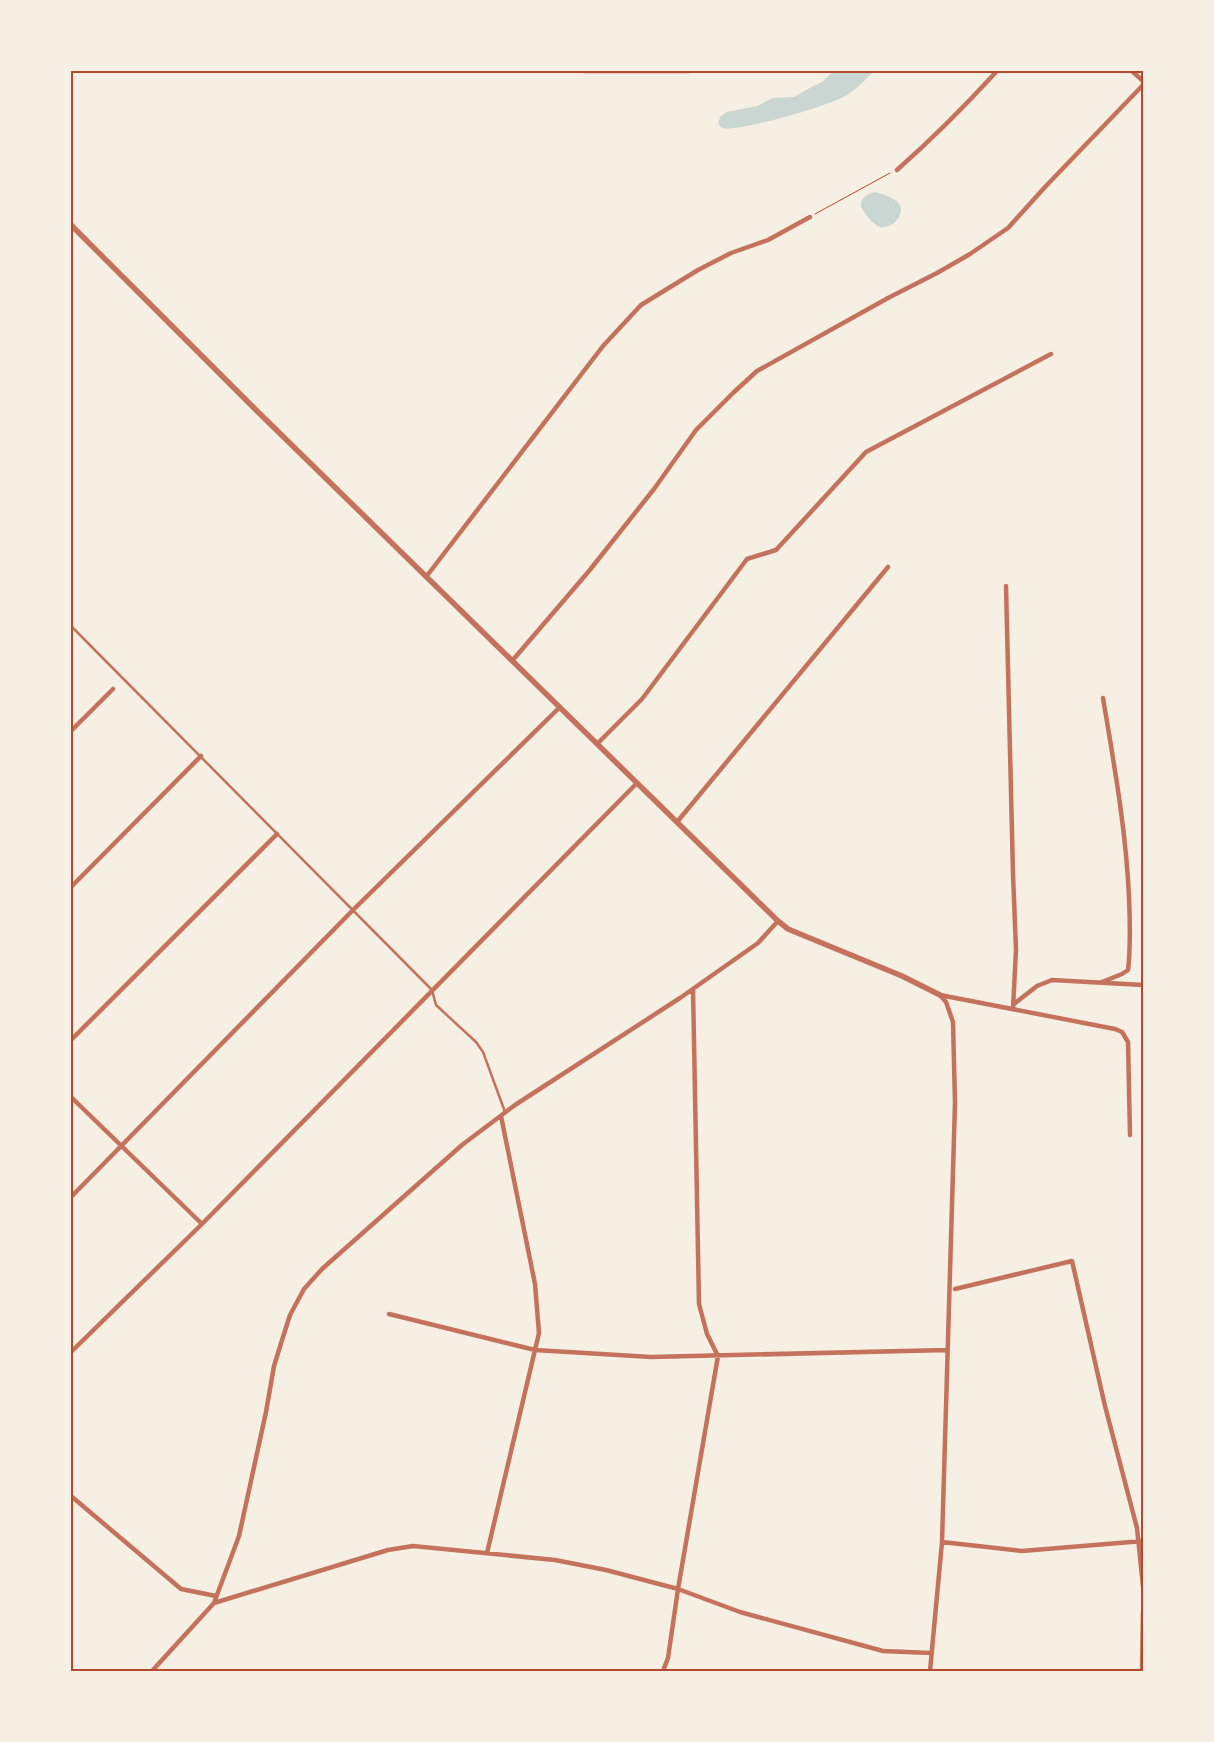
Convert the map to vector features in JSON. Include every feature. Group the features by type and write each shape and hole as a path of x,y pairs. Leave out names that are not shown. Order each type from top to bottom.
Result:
{"street":[{"path":"584,71 689,71"},
{"path":"897,170 981,90 997,71"},
{"path":"512,661 589,571 654,489 696,430 733,393 757,371 937,273 970,254 1008,228 1143,83 1132,71"},
{"path":"426,578 603,346 641,304 731,253 768,240 810,217"},
{"path":"71,225 426,578 778,921 800,934 902,976 940,994 1014,1006 1122,1032 1128,1042 1130,1135"},
{"path":"597,744 642,699 747,558 776,550 866,452 1051,354"},
{"path":"677,822 888,567"},
{"path":"1006,586 1016,950 1014,1006"},
{"path":"71,731 113,689"},
{"path":"1102,982 1128,970 1130,910 1124,830 1103,698"},
{"path":"71,1197 353,910 560,707"},
{"path":"71,887 200,756"},
{"path":"71,1352 202,1224 637,783"},
{"path":"71,1040 277,834"},
{"path":"152,1671 214,1603 239,1536 274,1366 290,1316 304,1289 322,1269 462,1145 503,1114 693,989 758,943 778,921"},
{"path":"1014,1006 1037,986 1052,980 1143,984"},
{"path":"663,1671 668,1658 718,1356 707,1334 699,1304 693,989"},
{"path":"930,1671 942,1542 955,1103 954,1040 950,1010 940,994"},
{"path":"71,1096 202,1224"},
{"path":"487,1553 538,1333 534,1284 503,1114"},
{"path":"955,1289 1072,1261 1105,1406 1140,1541 1143,1586"},
{"path":"389,1314 535,1350 651,1357 947,1350"},
{"path":"71,1496 181,1589 216,1596"},
{"path":"942,1542 1022,1551 1140,1541"},
{"path":"214,1603 388,1550 413,1546 555,1560 606,1570 678,1589 740,1612 883,1651 931,1653"},
{"path":"1142,1671 1143,1613"}],"lane":[{"path":"71,626 432,990 436,1005 476,1042 483,1052 503,1114"}],"path":[{"path":"810,217 875,180 897,170"}],"shaded area":[{"path":"834,71 874,71 849,94 822,106 746,126 723,128 718,122 721,116 727,112 757,106 773,98 794,97 822,82"},
{"path":"875,192 894,200 900,205 900,216 891,225 880,227 874,224 861,207 865,197"}]}
